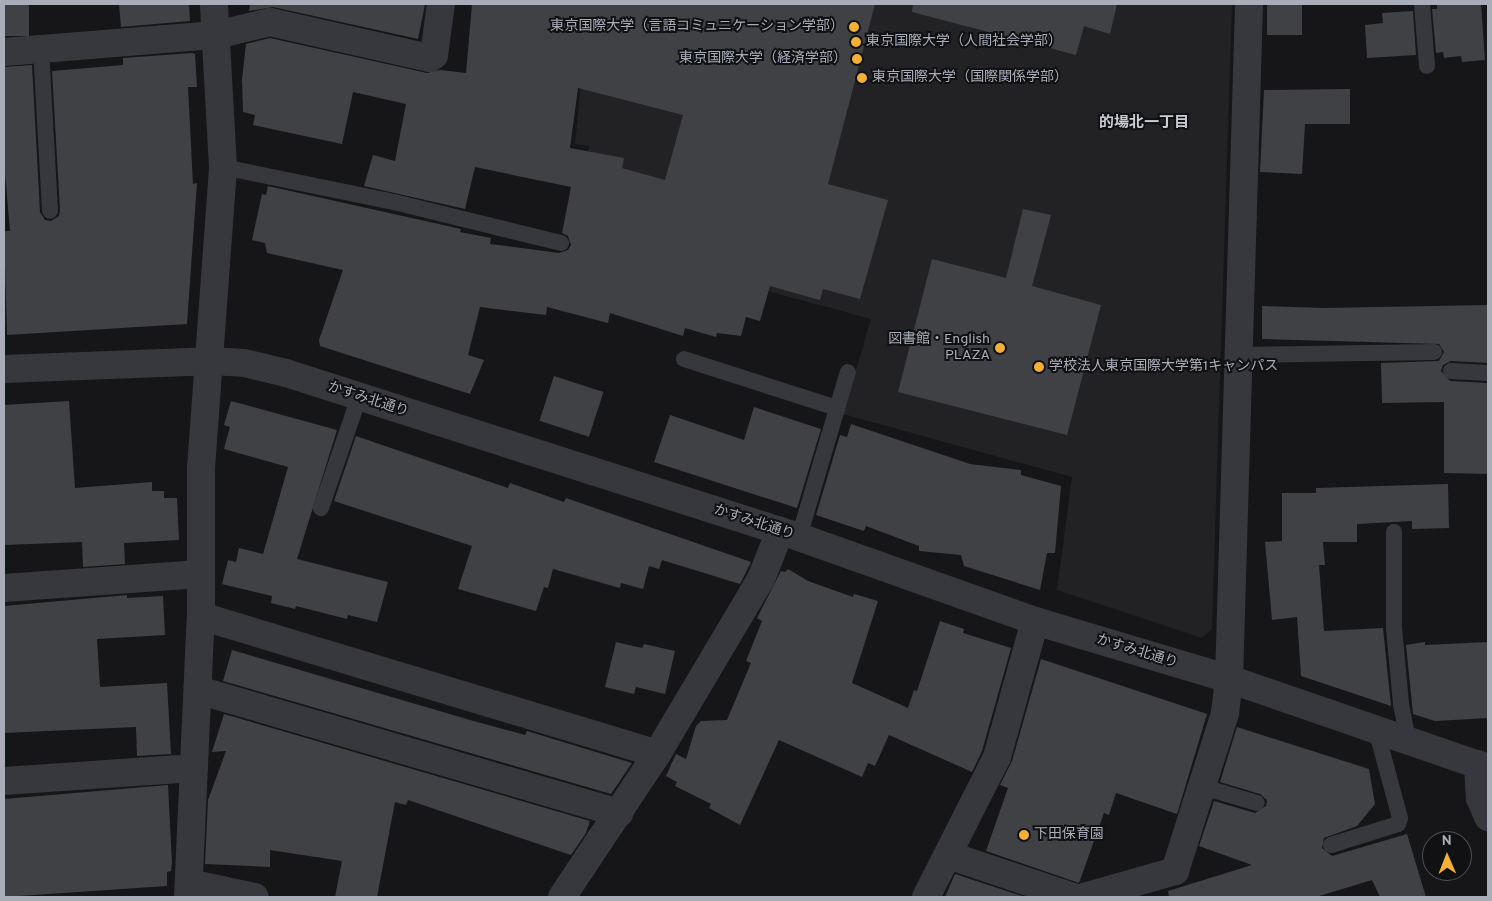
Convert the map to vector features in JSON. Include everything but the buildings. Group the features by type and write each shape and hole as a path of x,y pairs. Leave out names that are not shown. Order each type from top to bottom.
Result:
{"street":[{"path":"214,4 223,167 201,468 202,616 189,890 255,897"},
{"path":"4,52 216,35 270,22 430,58 434,55 441,4"},
{"path":"1084,897 1175,871 1203,787 1224,713 1229,679 1249,4"},
{"name":"かすみ北通り","path":"4,369 208,361 244,363 358,397 789,534 1035,621 1229,679 1483,766"},
{"path":"566,896 656,754 789,534"},
{"path":"4,588 201,574"},
{"path":"202,616 656,754"},
{"path":"926,897 997,757 1035,621"},
{"path":"198,690 619,813"},
{"path":"1483,766 1480,798 1488,817"},
{"path":"4,781 194,768"},
{"path":"948,855 1073,897"}],"lane":[{"path":"1422,4 1427,66"},
{"path":"41,49 50,211"},
{"path":"223,167 375,198 561,243"},
{"path":"1239,355 1434,352"},
{"path":"684,359 837,408"},
{"path":"1451,371 1488,373"},
{"path":"789,534 837,408 848,372"},
{"path":"321,508 358,397"},
{"path":"1394,532 1394,628 1400,704 1408,740"},
{"path":"1331,845 1398,824 1400,818 1376,729"},
{"path":"1203,787 1257,803"}],"shaded area":[{"name":"学校法人東京国際大学第1キャンパス","path":"589,4 1232,4 1212,629 1202,638 1057,590 1072,477 843,414 871,319 576,239 589,146 575,144"}],"place":[{"name":"東京国際大学（言語コミュニケーション学部）","path":"854,27"},
{"name":"東京国際大学（人間社会学部）","path":"856,42"},
{"name":"東京国際大学（経済学部）","path":"857,59"},
{"name":"東京国際大学（国際関係学部）","path":"862,78"},
{"name":"図書館・English PLAZA","path":"1000,348"},
{"name":"学校法人東京国際大学第1キャンパス","path":"1039,367"},
{"name":"下田保育園","path":"1024,835"}],"district":[{"name":"的場北一丁目","path":"1144,124"}]}
